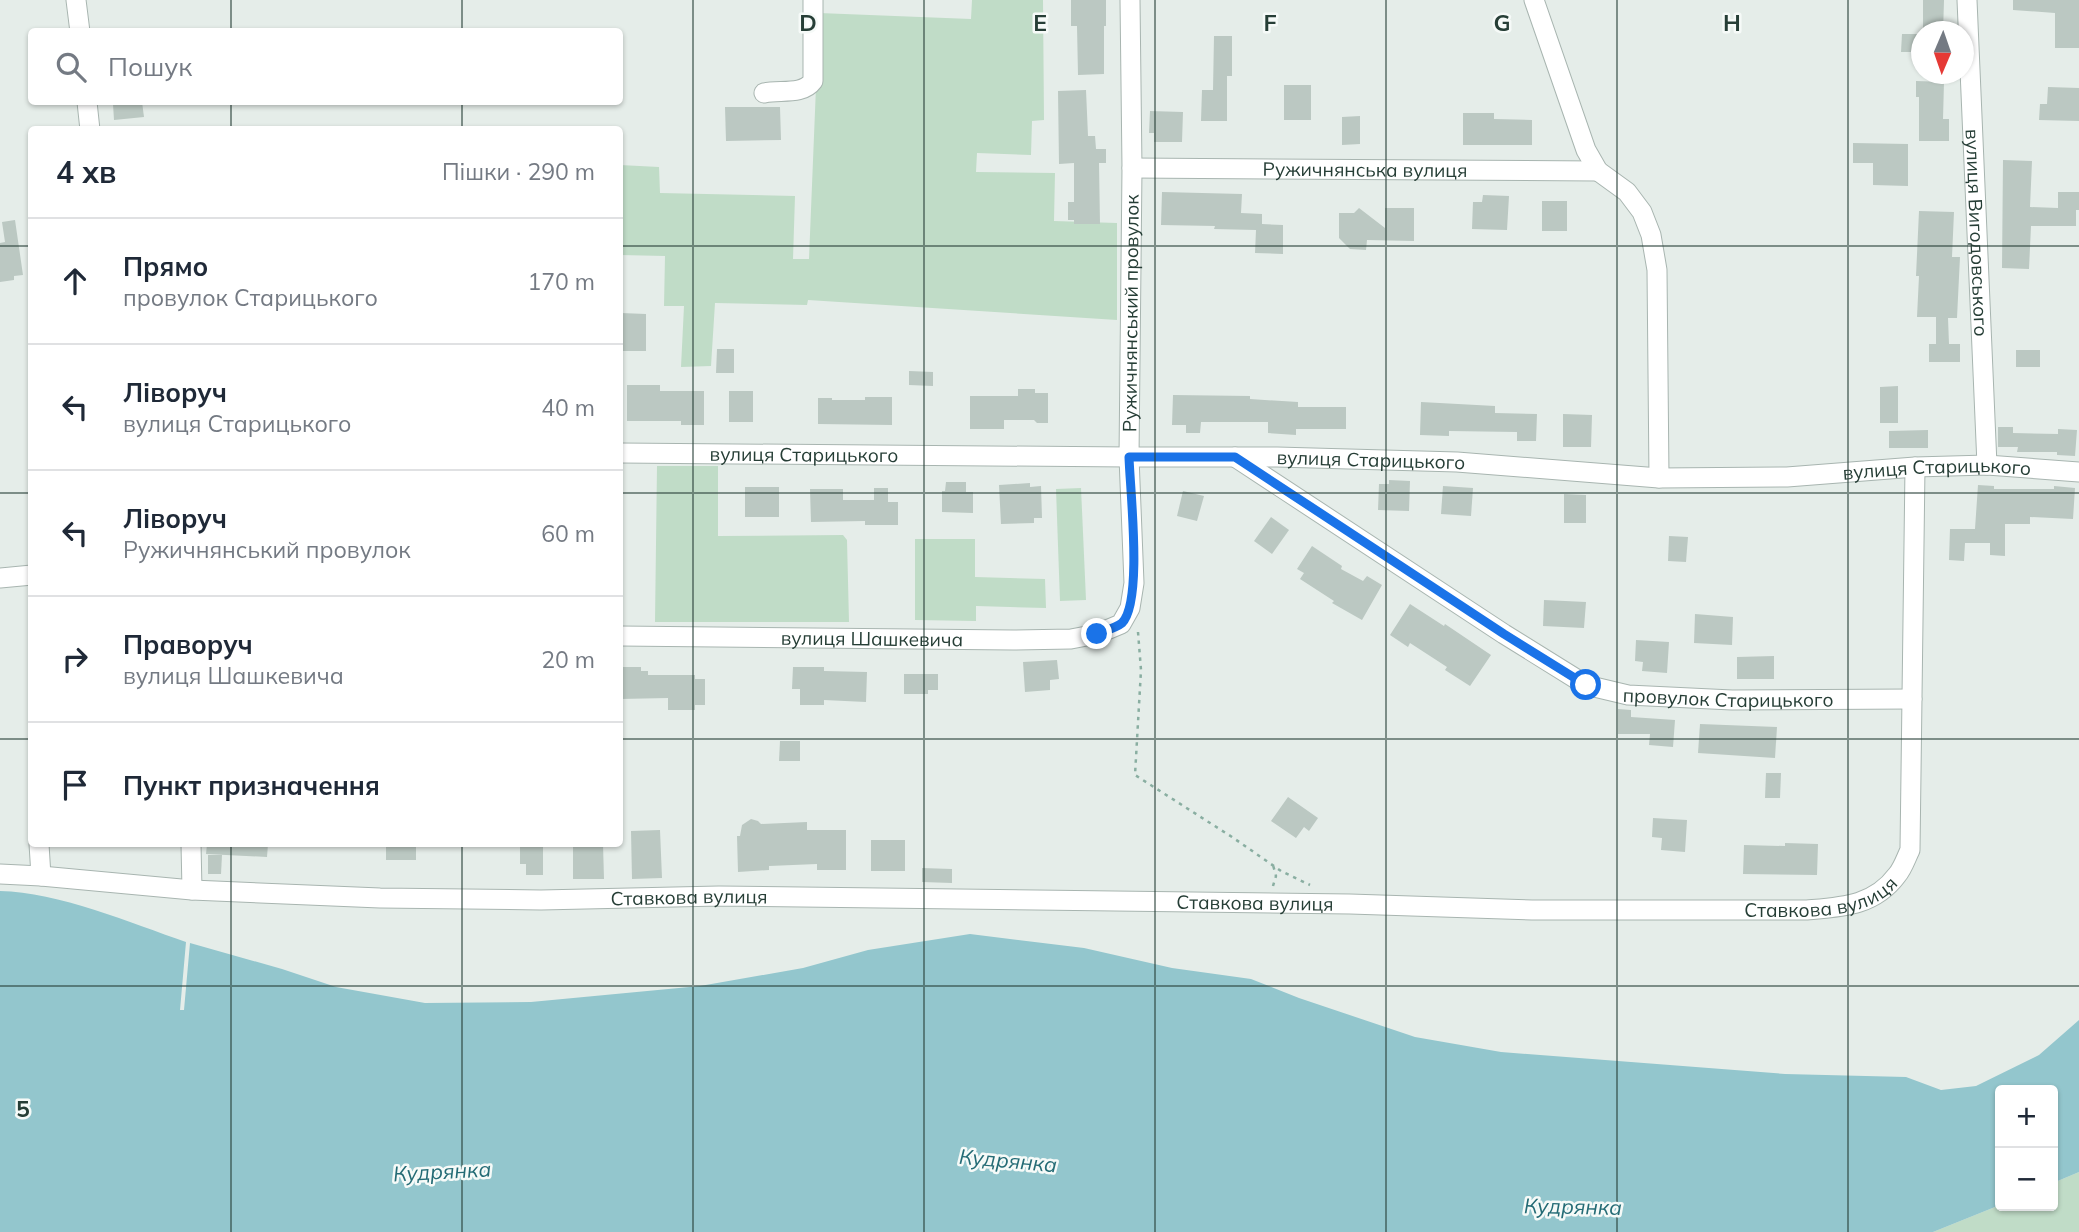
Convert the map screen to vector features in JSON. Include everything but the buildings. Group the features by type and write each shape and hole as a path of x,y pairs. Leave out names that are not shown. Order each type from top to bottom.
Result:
{"street":[{"path":"76,0 80,28"},
{"path":"764,93 800,89 809,86 813,81 814,0"},
{"name":"Ружичнянський провулок","path":"1130,0 1132,167 1129,457 1134,583 1130,628"},
{"path":"1534,0 1586,150 1598,171 1627,192 1642,212 1651,235 1657,270 1659,478"},
{"name":"вулиця Вигодовського","path":"1966,0 1987,465"},
{"path":"87,105 90,126"},
{"name":"Ружичнянська вулиця","path":"1132,167 1598,171"},
{"name":"вулиця Старицького","path":"623,453 1277,457 1457,462 1659,478 1787,477 1916,467 1987,465 2079,472"},
{"name":"провулок Старицького","path":"1235,457 1586,685 1628,695 1732,700 1912,699"},
{"path":"1273,482 1270,471 1277,457"},
{"name":"Ставкова вулиця","path":"0,874 192,890 380,898 541,900 719,896 1350,904 1532,910 1793,910 1848,907 1877,895 1898,875 1910,850 1916,467"},
{"path":"0,578 28,575"},
{"name":"вулиця Шашкевича","path":"623,636 1036,640 1071,639 1130,628"},
{"path":"39,847 41,876"},
{"path":"191,847 192,890"}],"path":[{"path":"1130,628 1141,670 1135,775 1281,871 1313,887"}],"green space":[{"path":"972,0 1043,0 1044,120 1032,121 1031,155 977,153 976,172 1055,173 1054,221 1117,223 1117,320 808,300 807,305 715,303 711,366 681,367 684,306 664,306 665,256 623,255 623,165 659,167 660,193 795,196 793,259 809,259 819,13 971,19"},
{"path":"657,466 718,466 718,536 843,535 847,540 849,622 655,622"},
{"path":"1081,488 1086,600 1060,601 1056,489"},
{"path":"915,539 975,539 975,577 1045,579 1046,608 976,606 976,621 915,620"},
{"path":"2079,1172 2079,1232 1933,1232 1995,1207 1995,1211 2058,1211 2058,1181"}],"water":[{"name":"Кудрянка","path":"0,891 70,903 186,942 180,1010 184,1010 190,943 336,987 425,1003 531,1002 700,986 803,968 868,950 970,934 1084,948 1172,968 1251,979 1415,1037 1501,1052 1785,1074 1906,1077 1941,1090 1976,1086 2039,1055 2079,1020 2079,1172 2058,1181 2058,1085 1995,1085 1995,1207 1933,1232 0,1232"}],"route":[{"path":"1097,634 1121,624 1130,608 1134,583 1129,457 1235,457 1586,685"}]}
